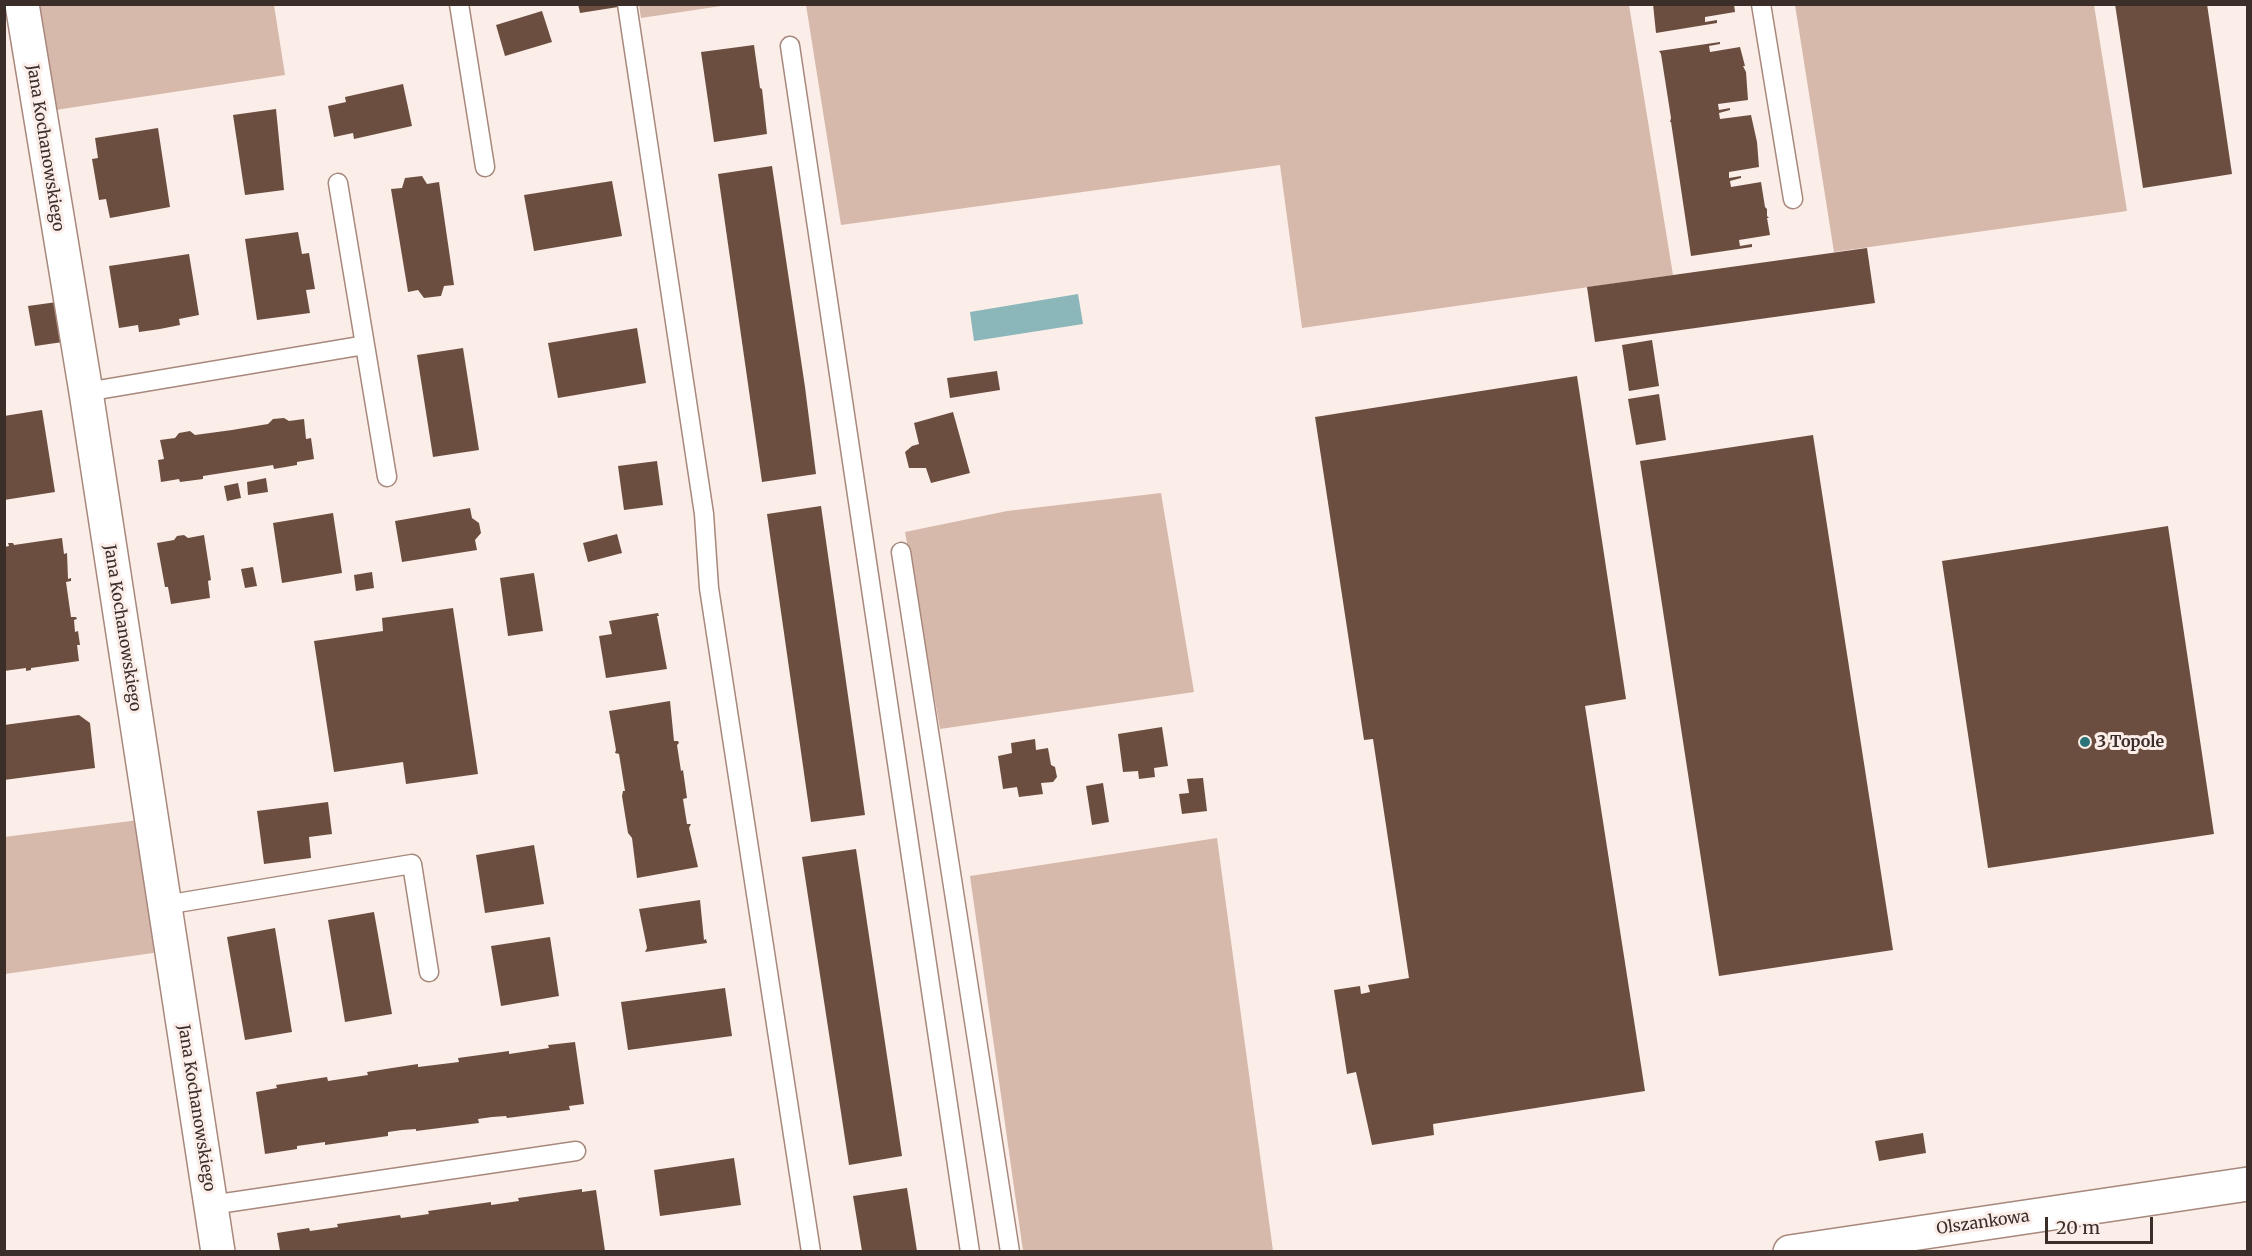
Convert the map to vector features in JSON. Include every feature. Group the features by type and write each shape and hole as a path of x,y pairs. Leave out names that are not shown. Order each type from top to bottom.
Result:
{"street":[{"name":"Jana Kochanowskiego","path":"22,4 86,392 218,1251"},
{"name":"Olszankowa","path":"1790,1251 2247,1184"}],"lane":[{"path":"459,4 485,167"},
{"path":"627,4 704,514 709,588 811,1251"},
{"path":"1761,4 1793,199"},
{"path":"790,46 970,1251"},
{"path":"338,183 387,477"},
{"path":"86,392 365,345"},
{"path":"901,552 1010,1251"},
{"path":"165,905 412,864 429,972"},
{"path":"211,1205 576,1151"}],"shaded area":[{"path":"639,4 728,5 641,18"},
{"path":"32,5 274,5 285,75 49,111"},
{"path":"806,5 1629,5 1673,275 1302,328 1280,165 841,225"},
{"path":"1795,5 2094,5 2127,211 1834,252"},
{"path":"1161,493 1194,692 940,729 905,532 1007,511"},
{"path":"139,820 160,952 5,974 4,837"},
{"path":"1217,838 1273,1251 1023,1251 970,876"}],"water":[{"path":"1078,294 1083,324 974,341 970,312"}],"building":[{"path":"578,4 617,4 618,7 580,13"},
{"path":"1653,4 1734,4 1735,12 1705,17 1705,22 1717,20 1717,23 1656,33"},
{"path":"2115,4 2207,4 2232,174 2143,188"},
{"path":"542,11 552,42 505,56 496,25"},
{"path":"1720,42 1720,44 1709,46 1710,52 1740,47 1746,72 1748,100 1718,104 1719,110 1730,108 1730,110 1719,113 1720,119 1751,115 1757,142 1759,167 1729,172 1729,178 1741,176 1741,178 1730,181 1731,187 1761,182 1769,218 1767,218 1770,235 1739,240 1740,246 1752,244 1752,247 1691,256 1659,51"},
{"path":"754,45 767,134 714,142 701,52"},
{"path":"403,84 412,126 354,139 353,133 334,137 328,106 346,102 345,97"},
{"path":"276,109 284,190 245,195 233,115"},
{"path":"158,128 170,207 110,218 106,199 99,200 92,159 98,158 95,138"},
{"path":"772,166 816,474 762,482 718,174"},
{"path":"422,176 427,184 439,182 454,285 444,286 441,296 424,298 418,290 408,292 391,189 402,188 405,178"},
{"path":"612,181 622,236 534,251 524,195"},
{"path":"298,232 302,254 309,253 315,289 306,290 310,313 257,320 245,239"},
{"path":"1867,248 1875,303 1595,342 1587,287"},
{"path":"189,254 199,315 179,319 180,325 160,329 139,332 138,325 119,328 109,266"},
{"path":"57,302 63,342 35,346 28,306"},
{"path":"637,328 646,383 558,398 548,343"},
{"path":"1652,340 1659,386 1629,391 1622,345"},
{"path":"463,348 479,450 433,457 417,355"},
{"path":"997,371 1000,390 950,398 947,378"},
{"path":"1577,376 1626,699 1585,706 1645,1091 1433,1124 1434,1135 1372,1145 1356,1072 1347,1074 1334,990 1360,986 1361,994 1370,992 1368,985 1409,978 1373,739 1364,740 1315,417"},
{"path":"1659,394 1666,440 1636,445 1628,399"},
{"path":"42,410 55,492 4,500 4,416"},
{"path":"953,412 970,473 931,483 926,468 909,468 905,452 919,444 914,423"},
{"path":"284,418 289,421 304,419 306,439 311,438 314,459 274,469 273,465 203,476 203,479 161,482 158,460 164,459 160,440 175,438 179,433 190,431 195,435 232,430 268,424 273,419"},
{"path":"1813,435 1893,950 1719,976 1640,461"},
{"path":"657,461 663,505 624,510 618,466"},
{"path":"266,478 268,492 248,495 247,482"},
{"path":"238,483 241,498 227,501 224,486"},
{"path":"821,506 865,815 811,822 767,514"},
{"path":"470,508 472,518 479,523 481,533 475,540 477,550 402,562 395,521"},
{"path":"333,513 342,573 282,583 273,523"},
{"name":"3 Topole","path":"2168,526 2214,834 1988,868 1942,561"},
{"path":"617,534 622,553 588,562 583,543"},
{"path":"184,535 188,538 204,535 211,580 208,581 210,598 171,604 168,587 165,587 157,543 174,540 177,536"},
{"path":"62,538 64,554 67,553 68,579 71,578 71,581 66,582 71,617 77,619 74,620 75,632 78,631 80,645 77,645 79,661 31,668 26,671 26,668 4,671 4,547 9,546 8,543 14,545"},
{"path":"253,567 257,586 245,588 241,569"},
{"path":"372,572 374,588 356,591 354,575"},
{"path":"534,573 543,631 508,636 500,578"},
{"path":"453,608 478,774 406,784 403,762 334,772 314,641 383,631 382,618"},
{"path":"658,613 667,669 606,678 599,636 612,634 609,621"},
{"path":"670,701 674,741 679,743 677,745 687,798 683,799 687,824 691,824 689,828 698,867 637,878 632,838 628,833 622,796 625,791 619,754 615,753 609,711"},
{"path":"79,715 90,723 95,768 4,780 4,725"},
{"path":"1162,727 1168,766 1154,768 1155,777 1139,779 1138,771 1123,772 1118,734"},
{"path":"1035,739 1036,750 1048,748 1051,765 1055,767 1057,777 1053,782 1041,783 1043,794 1019,797 1017,787 1003,789 998,756 1012,753 1011,743"},
{"path":"1203,778 1207,811 1182,814 1179,794 1189,793 1187,779"},
{"path":"1103,783 1109,822 1092,825 1086,786"},
{"path":"328,802 332,834 309,837 311,858 264,864 257,811"},
{"path":"534,845 544,904 485,913 476,855"},
{"path":"856,849 902,1156 849,1165 802,857"},
{"path":"700,900 704,940 706,939 707,943 645,952 647,948 639,909"},
{"path":"374,912 392,1014 345,1022 328,920"},
{"path":"275,928 292,1032 245,1040 227,937"},
{"path":"550,937 559,996 501,1006 491,946"},
{"path":"725,988 732,1036 628,1050 621,1002"},
{"path":"575,1042 584,1104 569,1106 570,1110 507,1118 506,1116 478,1119 479,1123 388,1132 388,1136 325,1145 325,1142 297,1146 297,1149 265,1154 256,1092 277,1088 276,1085 327,1077 328,1081 368,1075 367,1072 392,1068 459,1062 458,1058 509,1051 509,1054 549,1048 548,1045"},
{"path":"1923,1133 1926,1153 1879,1161 1875,1141"},
{"path":"734,1158 741,1205 660,1216 654,1170"},
{"path":"907,1188 917,1251 862,1251 853,1196"},
{"path":"582,1189 582,1192 596,1190 605,1251 280,1251 277,1233 309,1228 310,1231 338,1227 337,1224 400,1215 401,1218 429,1214 428,1211 491,1202 491,1205 519,1201 518,1198"}],"place":[{"name":"3 Topole","path":"2085,742"}]}
